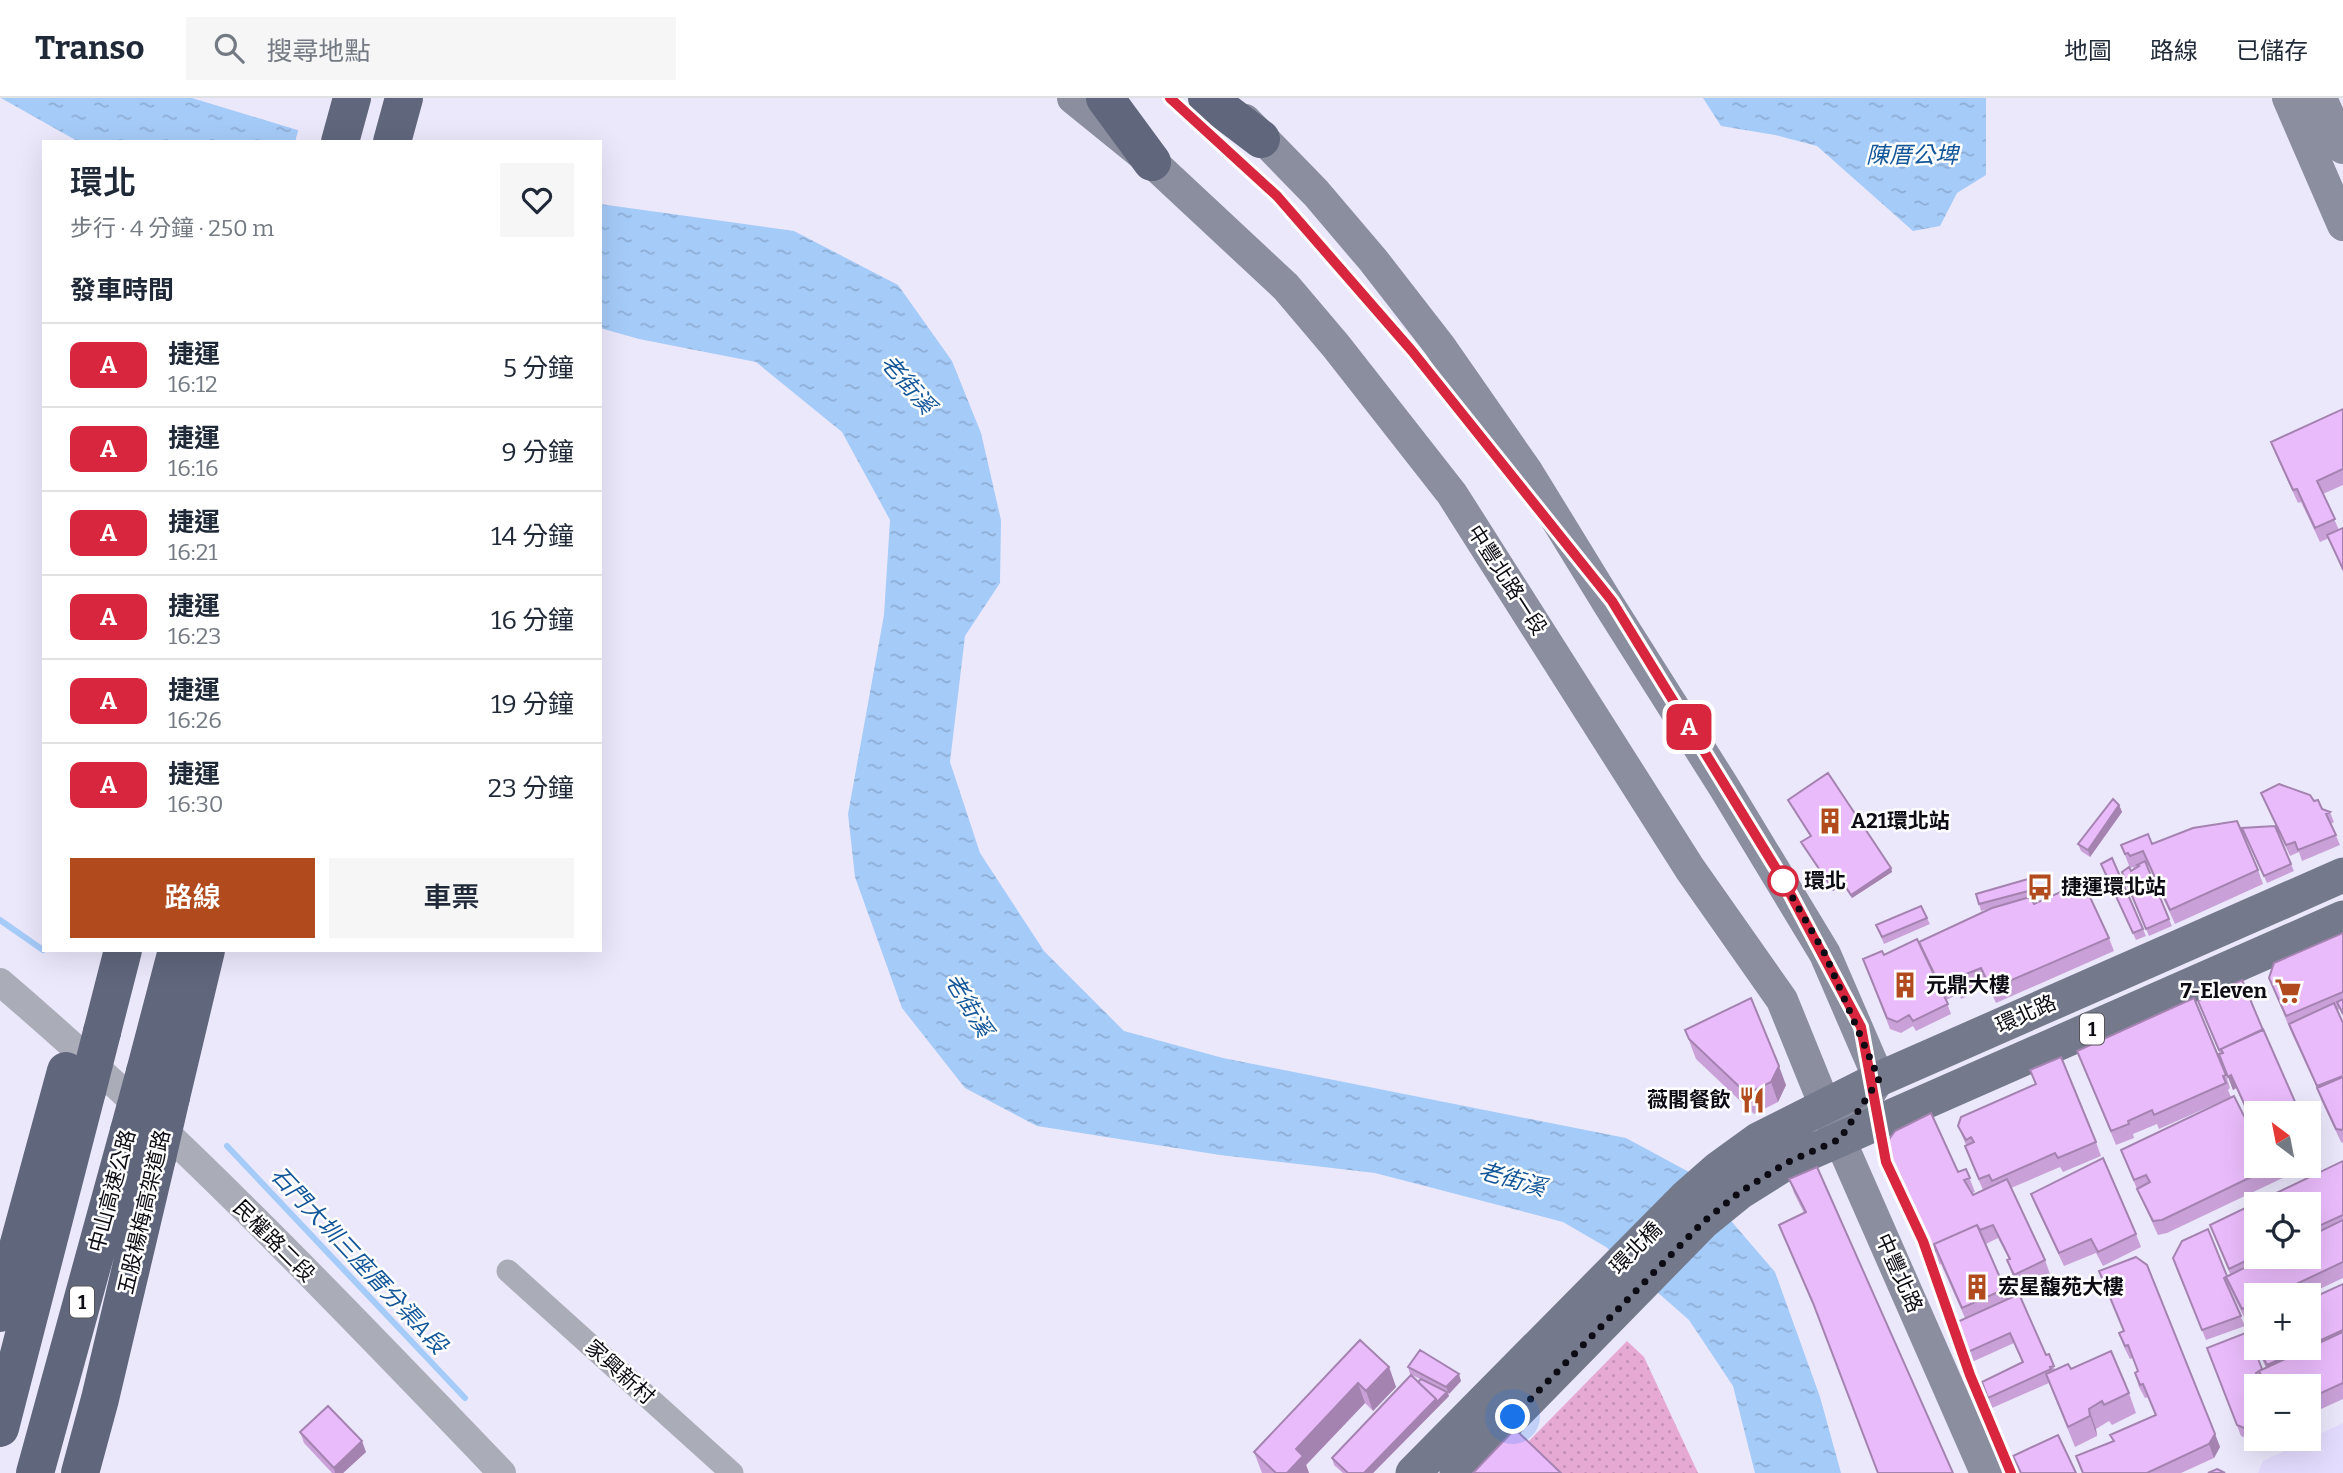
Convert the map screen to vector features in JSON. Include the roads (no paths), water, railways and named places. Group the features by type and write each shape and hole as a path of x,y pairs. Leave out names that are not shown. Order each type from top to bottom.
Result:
{"highway":[{"path":"341,140 352,98"},
{"path":"393,140 404,98"},
{"path":"1106,98 1152,162"},
{"path":"1106,98 1121,103 1129,98"},
{"path":"1207,98 1261,139"},
{"path":"93,1023 105,952"},
{"path":"0,1314 93,1023 122,952"},
{"name":"中山高速公路","path":"35,1473 128,1131 158,1085 177,952"},
{"name":"五股楊梅高架道路","path":"80,1473 157,1158 158,1085 205,952"},
{"path":"0,1428 76,1081"}],"main road":[{"name":"中豐北路一段","path":"1073,98 1152,162 1286,287 1336,345 1452,494 1690,869 1782,1000 1840,1139"},
{"path":"1226,98 1373,260 1439,345 1528,473 1825,954 1879,1079 1840,1139"},
{"path":"2288,98 2343,225"},
{"path":"2320,98 2343,148"},
{"name":"環北路","path":"1729,1181 1758,1140 1879,1079 2343,875"},
{"name":"環北路","path":"1729,1181 1786,1163 2343,918"},
{"name":"中豐北路","path":"1840,1139 1986,1473"},
{"name":"環北橋","path":"1569,1338 1703,1222 1729,1181"},
{"name":"1","path":"1413,1473 1569,1338"},
{"name":"1","path":"1457,1473 1569,1338"}],"street":[{"name":"民權路二段","path":"0,982 207,1173 502,1473"},
{"name":"家興新村","path":"508,1271 732,1473"}],"water":[{"path":"1,98 192,98 330,140 75,140"},
{"name":"陳厝公埤","path":"1703,98 1986,98 1986,175 1957,193 1940,226 1913,231 1817,146 1775,135 1721,126"},
{"name":"老街溪","path":"602,204 794,231 898,285 952,361 981,433 1001,520 1000,583 965,636 950,762 980,853 1044,951 1124,1031 1223,1058 1626,1138 1689,1172 1775,1272 1820,1397 1841,1473 1755,1473 1733,1386 1689,1320 1606,1247 1563,1222 1375,1173 1220,1155 1037,1126 965,1088 902,1008 855,877 848,814 884,615 890,520 842,432 756,362 639,339 602,329"}],"waterway":[{"name":"石門大圳三座厝分渠A段","path":"0,920 42,949"},
{"name":"石門大圳三座厝分渠A段","path":"227,1146 465,1398"}],"metro line":[{"name":"A","path":"1170,98 1277,196 1412,351 1612,601 1783,880 1861,1027 1886,1162 1923,1241 1970,1375 2011,1473"}],"place":[{"name":"A21環北站","path":"1830,821"},
{"name":"環北","path":"1783,881"},
{"name":"捷運環北站","path":"2040,887"},
{"name":"元鼎大樓","path":"1905,985"},
{"name":"7-Eleven","path":"2288,991"},
{"name":"薇閣餐飲","path":"1752,1100"},
{"name":"宏星馥苑大樓","path":"1977,1287"}]}
